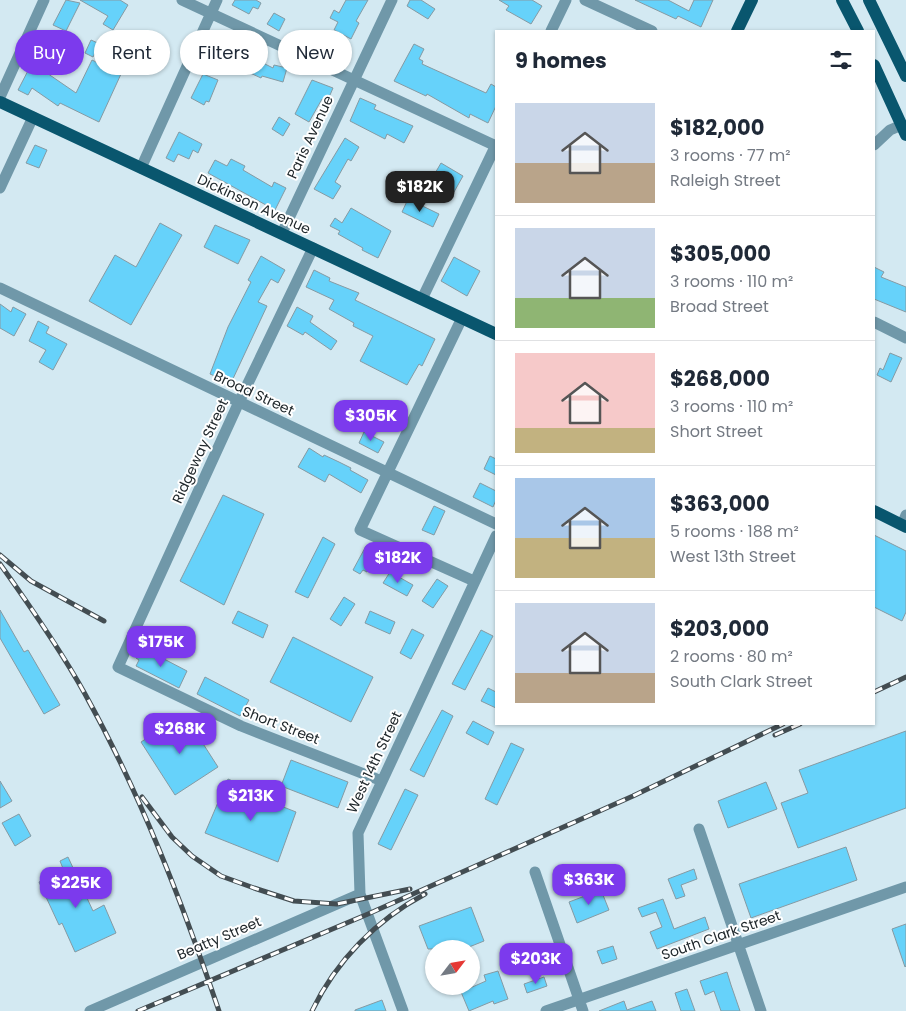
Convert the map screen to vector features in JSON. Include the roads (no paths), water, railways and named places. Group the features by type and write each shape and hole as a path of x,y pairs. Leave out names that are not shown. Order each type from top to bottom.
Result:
{"main road":[{"path":"737,30 752,0"},
{"path":"842,0 857,30"},
{"path":"869,0 906,76"},
{"path":"875,67 904,130"},
{"name":"Dickinson Avenue","path":"0,102 495,334"},
{"path":"875,511 905,522"}],"street":[{"path":"0,97 44,0"},
{"path":"182,0 495,146"},
{"path":"141,168 217,0"},
{"name":"Paris Avenue","path":"282,233 392,0"},
{"path":"551,30 566,0"},
{"path":"586,0 650,30"},
{"path":"0,188 33,117"},
{"path":"875,144 890,130 904,130"},
{"path":"422,299 495,148"},
{"name":"Ridgeway Street","path":"118,667 239,402 313,248"},
{"name":"Broad Street","path":"0,288 495,524"},
{"path":"462,318 386,470 360,530 474,581"},
{"path":"875,322 906,338"},
{"name":"West 14th Street","path":"403,1011 360,894 358,833 495,538"},
{"name":"Short Street","path":"118,667 241,726 382,781"},
{"path":"698,829 761,1011"},
{"path":"535,872 583,1011"},
{"name":"South Clark Street","path":"546,1011 906,887"},
{"name":"Beatty Street","path":"90,1011 360,894"}],"railway":[{"path":"0,555 31,581 104,621"},
{"path":"0,564 75,677 105,732 142,810 175,889 219,1011"},
{"path":"875,692 906,677"},
{"path":"138,1011 368,914 633,796 781,725"},
{"path":"775,735 798,725"},
{"path":"142,797 172,837 192,856 221,876 254,888 294,901 337,904 410,889"},
{"path":"312,1011 333,975 359,944 390,916 425,894"}]}
